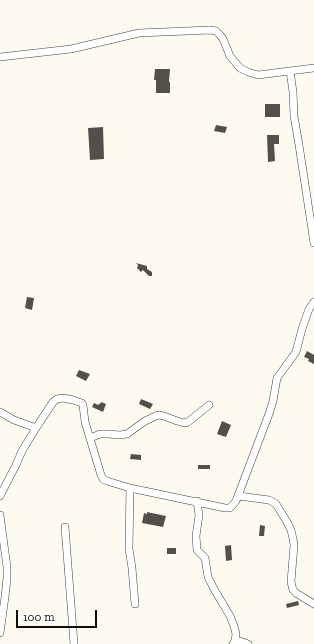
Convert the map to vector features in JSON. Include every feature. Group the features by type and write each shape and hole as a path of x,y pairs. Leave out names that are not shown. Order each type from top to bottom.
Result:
{"street":[{"path":"0,57 71,50 139,33 210,30 216,31 223,39 230,56 240,68 248,72 258,75 314,68"},
{"path":"290,71 294,116 314,243"},
{"path":"0,496 22,451 53,402 57,399 68,398 82,403 83,405 85,422 103,479 113,484 130,488 230,508 239,496 269,414 277,378 296,352 309,309 314,302"},
{"path":"90,438 100,434 127,434 145,421 158,415 177,422 188,422 209,405"},
{"path":"0,412 14,420 36,428"},
{"path":"130,488 129,550 135,604"},
{"path":"239,496 269,500 276,504 291,530 293,539 293,590 314,604"},
{"path":"197,502 199,515 196,536 197,550 205,558 208,577 230,616 236,634 234,642"},
{"path":"199,515 210,504"},
{"path":"0,515 7,567 3,585 0,633"},
{"path":"65,527 74,644"},
{"path":"234,642 240,640 248,644"}],"building":[{"path":"155,69 170,69 170,93 156,93 156,80 154,80"},
{"path":"265,104 280,104 280,117 265,117"},
{"path":"216,125 227,127 225,133 214,131"},
{"path":"103,127 104,159 90,160 88,128"},
{"path":"267,135 279,135 279,144 274,144 275,161 268,162"},
{"path":"136,263 147,266 147,269 152,272 152,276 149,276 143,270 141,272 137,268 138,265"},
{"path":"27,297 34,298 32,310 25,308"},
{"path":"307,351 314,355 314,364 308,361 309,359 304,357"},
{"path":"79,370 90,374 86,381 76,376"},
{"path":"141,399 153,404 150,409 139,404"},
{"path":"101,402 106,404 103,412 92,407 94,403 98,405"},
{"path":"222,421 231,425 226,437 217,434"},
{"path":"131,454 141,455 141,460 130,459"},
{"path":"198,465 210,465 210,469 198,469"},
{"path":"147,512 166,516 163,527 142,523 144,513 147,514"},
{"path":"260,525 265,526 264,536 259,536"},
{"path":"231,545 232,560 226,561 225,546"},
{"path":"167,548 176,548 176,554 167,554"},
{"path":"298,601 299,605 287,608 286,604"}]}
